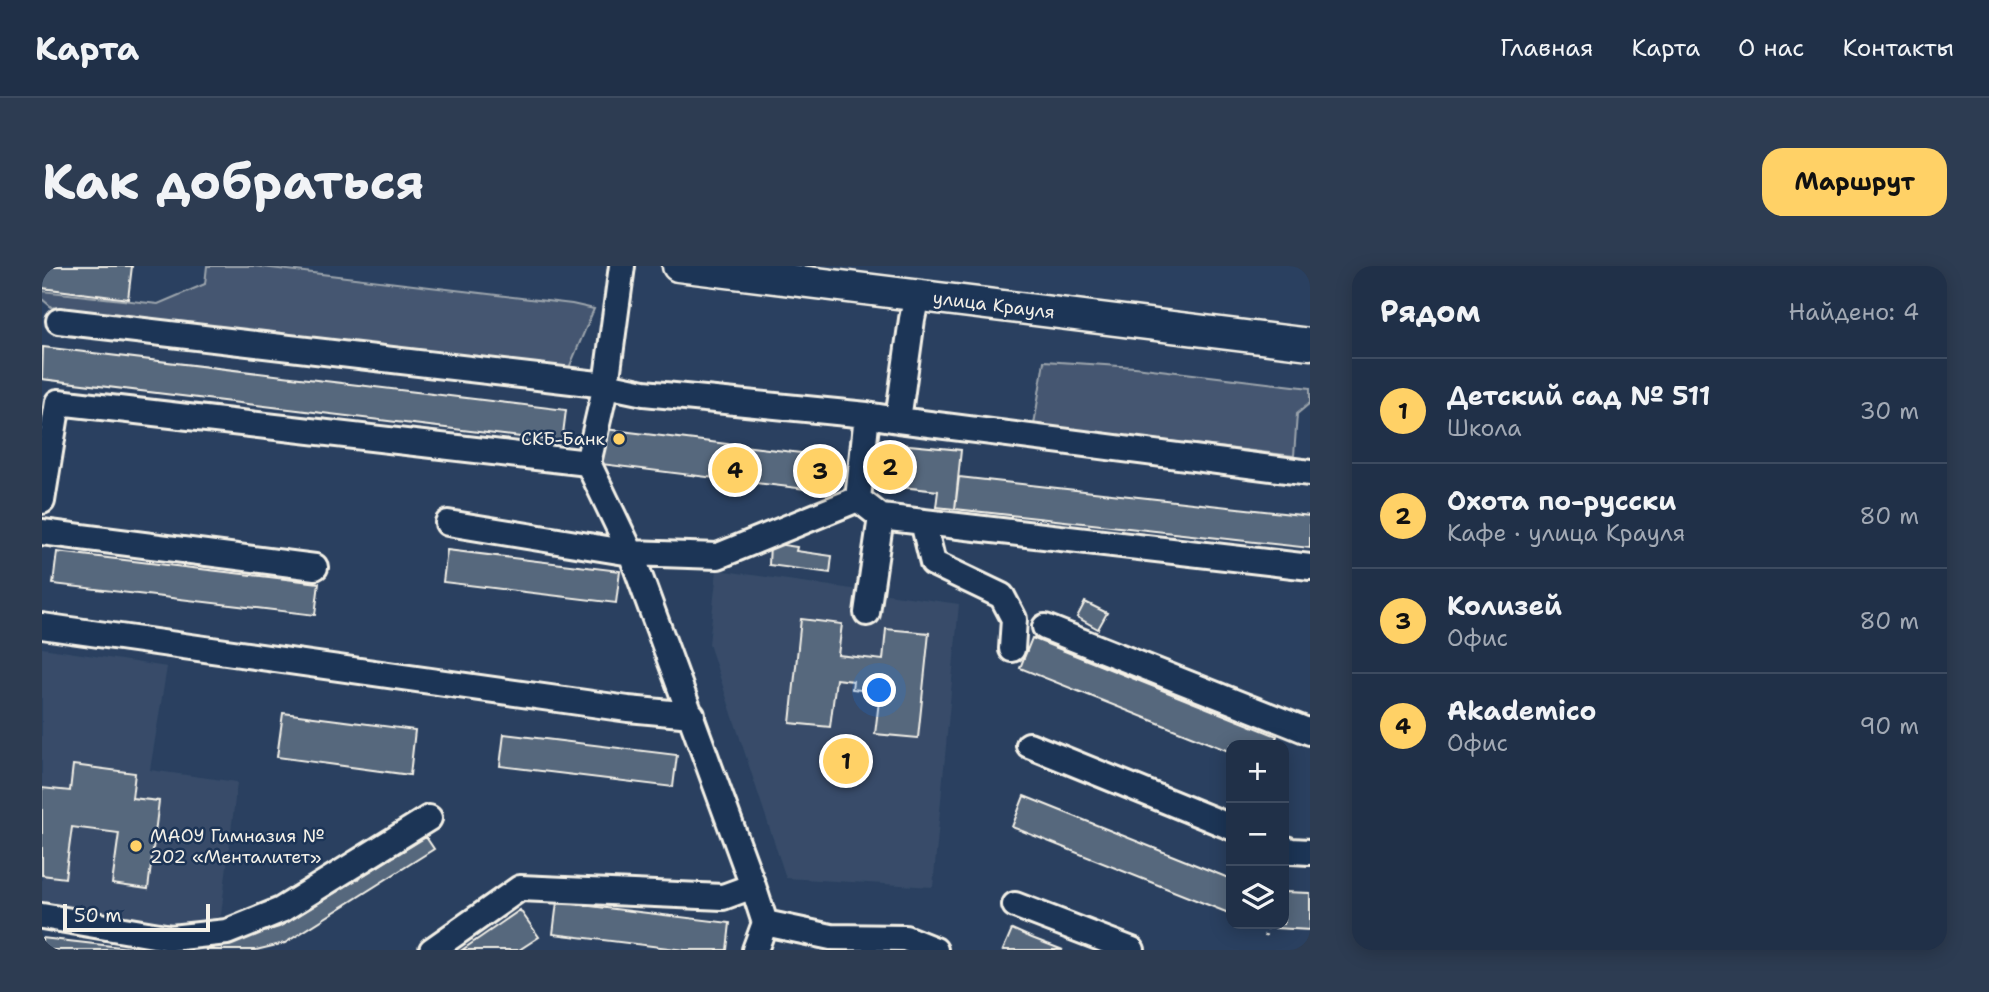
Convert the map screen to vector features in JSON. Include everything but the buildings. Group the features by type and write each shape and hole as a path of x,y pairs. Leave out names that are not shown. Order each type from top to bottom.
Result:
{"main road":[{"name":"улица Крауля","path":"678,266 1310,344"}],"lane":[{"path":"622,266 606,385 588,463 631,553 753,886 765,923 755,950"},
{"path":"898,420 917,296"},
{"path":"59,321 606,385 644,393 867,415 1310,473"},
{"path":"42,501 58,402 588,463"},
{"path":"858,499 867,415"},
{"path":"858,499 881,517 1310,567"},
{"path":"449,523 631,553 718,556 858,499"},
{"path":"867,614 881,517"},
{"path":"923,522 933,563 1002,596 1014,619 1012,649"},
{"path":"42,532 315,567"},
{"path":"42,626 628,709 692,715"},
{"path":"1045,626 1310,732"},
{"path":"1029,745 1226,825"},
{"path":"42,916 171,938 227,932 281,910 429,818"},
{"path":"1289,850 1310,852"},
{"path":"432,950 520,888 723,897 753,886"},
{"path":"1015,905 1132,950"},
{"path":"765,923 831,937 905,938 935,950"}],"path":[{"path":"1265,936 1267,929"}],"shaded area":[{"path":"207,266 254,266 572,304 594,309 569,368 62,316 42,299 42,291 158,304 205,284"},
{"path":"1044,361 1135,367 1310,388 1310,403 1297,414 1294,456 1034,425"},
{"path":"717,570 959,604 933,887 786,878 709,644"},
{"name":"МАОУ Гимназия № 202 «Менталитет»","path":"42,648 167,667 150,770 237,782 221,915 185,934 42,910"}],"place":[{"name":"СКБ-Банк","path":"619,439"},
{"name":"Охота по-русски","path":"890,467"},
{"name":"Akademico","path":"735,470"},
{"name":"Колизей","path":"820,471"},
{"name":"Детский сад № 511","path":"846,761"},
{"name":"МАОУ Гимназия № 202 «Менталитет»","path":"136,846"}]}
